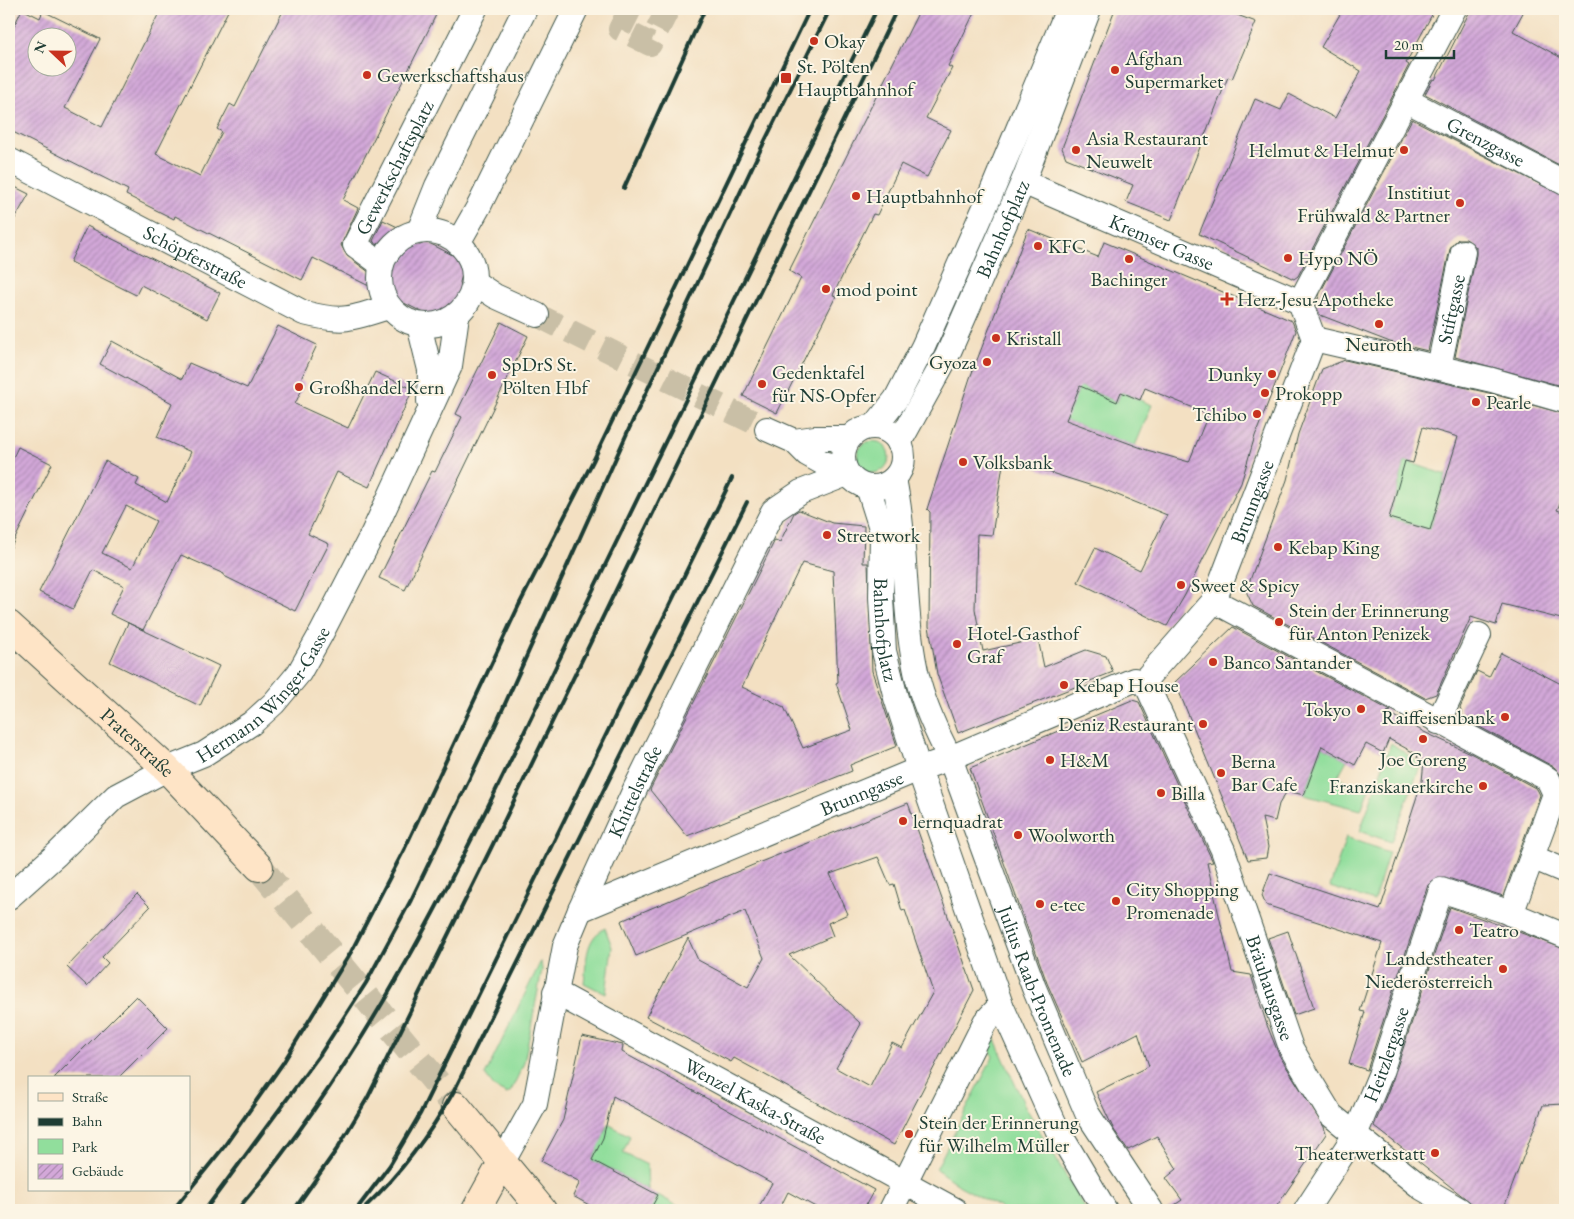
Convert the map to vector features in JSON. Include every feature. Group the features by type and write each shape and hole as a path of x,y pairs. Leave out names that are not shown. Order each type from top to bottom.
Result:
{"main road":[{"name":"Praterstraße","path":"9,625 167,769 259,866"},
{"path":"456,1106 542,1210"},
{"path":"476,1210 502,1163"}],"street":[{"name":"Gewerkschaftsplatz","path":"381,264 355,245 475,9"},
{"path":"419,231 437,186 525,9"},
{"path":"458,242 479,206 576,9"},
{"name":"Bahnhofplatz","path":"874,427 896,399 923,347 993,189 1068,9"},
{"name":"Bahnhofplatz","path":"899,443 947,356 1023,182 1089,9"},
{"path":"1454,9 1300,302 1314,339 1439,367 1565,400"},
{"name":"Grenzgasse","path":"1406,100 1565,183"},
{"name":"Schöpferstraße","path":"9,160 304,313 331,320 349,320 388,307"},
{"name":"Kremser Gasse","path":"1023,182 1300,302"},
{"path":"419,231 440,232 458,242 467,254 473,268 474,282 468,300 457,315 446,322 419,325 408,322 388,307 380,286 381,264 390,248 402,237 419,231"},
{"name":"Stiftgasse","path":"1439,367 1463,252"},
{"path":"474,282 495,296 537,315"},
{"name":"Hermann Winger-Gasse","path":"9,897 57,854 116,796 167,769 204,754 252,723 274,703 299,673 373,533 450,366 457,315"},
{"name":"Hermann Winger-Gasse","path":"419,325 430,370 428,413"},
{"name":"Brunngasse","path":"580,910 1134,680 1146,686 1214,601 1314,339"},
{"path":"767,429 794,441 807,454 846,472 856,483 868,487 886,484 894,478 903,462 899,443 893,434 884,428 861,428 849,438 842,451 846,472"},
{"path":"794,441 815,438 849,438"},
{"name":"Khittelstraße","path":"502,1163 535,1104 565,946 636,787 773,511 801,492 846,472"},
{"name":"Bahnhofplatz","path":"894,478 903,529 911,636 919,684 939,737 950,758"},
{"name":"Bahnhofplatz","path":"868,487 882,531 881,598 884,651 896,698 919,769"},
{"path":"1214,601 1438,722 1556,790 1532,857 1506,912 1565,936"},
{"path":"1438,722 1479,635"},
{"name":"Bräuhausgasse","path":"1146,686 1223,850 1267,984 1291,1048 1331,1115 1422,1188 1460,1210"},
{"name":"Julius Raab-Promenade","path":"950,758 1034,988 1087,1113 1151,1210"},
{"name":"Julius Raab-Promenade","path":"919,769 1001,1005 1057,1128 1105,1210"},
{"path":"1532,857 1565,871"},
{"name":"Heitzlergasse","path":"1306,1210 1355,1135 1380,1075 1441,890 1506,912"},
{"name":"Wenzel Kaska-Straße","path":"555,992 954,1210"},
{"path":"892,1210 985,1022 1001,1005"}],"green space":[{"path":"1080,386 1117,402 1121,392 1152,405 1135,446 1065,420"},
{"path":"873,441 884,446 889,457 884,468 873,473 862,468 857,457 862,446"},
{"path":"1405,461 1446,475 1430,530 1389,518"},
{"path":"1391,743 1421,764 1391,842 1360,831"},
{"path":"1322,746 1347,760 1337,778 1369,789 1361,810 1304,795"},
{"path":"1346,837 1389,852 1374,901 1330,887"},
{"path":"605,928 612,947 606,994 584,983 586,959 590,945 593,938"},
{"path":"541,961 542,970 524,1063 511,1091 507,1094 495,1088 485,1075"},
{"path":"993,1035 1025,1106 1086,1210 1004,1210 960,1186 936,1169 993,1057 986,1039"},
{"path":"608,1124 630,1136 623,1153 647,1165 648,1190 592,1160"},
{"path":"658,1195 685,1210 650,1210"}],"building":[{"path":"22,9 40,18 43,11 78,28 28,28 28,78 78,78 78,28 100,39 65,108 102,127 161,9 229,9 156,154 200,176 222,132 217,129 230,104 235,107 284,9 439,9 343,200 358,208 341,245 347,256 373,275 380,278 387,276 392,272 394,259 373,241 383,220 406,231 408,239 413,244 420,245 427,242 474,266 462,275 460,282 462,289 456,302 446,307 442,322 400,301 391,294 385,294 313,258 302,280 175,216 174,219 126,195 128,190 9,130 9,37"},
{"name":"Hauptbahnhof","path":"920,9 976,9 948,66 952,68 926,118 951,130 927,177 901,164 877,215 873,214 833,295 836,296 777,413 743,396 801,278 789,271"},
{"path":"1115,9 1221,9 1256,22 1232,79 1228,77 1171,220 1126,202 1133,185 1066,158 1062,148"},
{"path":"1343,9 1435,9 1406,63 1409,65 1298,276 1294,279 1199,234 1255,99 1281,110 1289,94 1335,118 1361,71 1321,47"},
{"path":"1471,9 1525,9 1513,31 1565,60 1565,168 1425,94 1433,79 1435,80"},
{"path":"1412,119 1565,197 1565,387 1455,357 1476,255 1476,247 1466,239 1458,239 1450,249 1428,351 1390,342 1320,315 1316,305 1320,293"},
{"path":"9,184 29,194 9,229"},
{"path":"87,226 220,293 207,319 141,285 136,295 70,262"},
{"path":"1028,229 1098,257 1104,242 1292,321 1296,331 1255,436 1241,483 1185,595 1167,626 1078,582 1095,548 1140,570 1167,515 1105,490 1004,458 992,535 977,534 975,609 983,651 1038,639 1044,667 1086,650 1106,656 1113,672 958,733 937,674 929,626 930,512 927,509 970,378","holes":["1080,386 1117,402 1121,392 1140,400 1145,388 1206,413 1205,416 1207,417 1189,462 1147,450 1066,420"]},
{"path":"501,322 528,336 405,590 379,578 432,471 435,472 462,417 456,414"},
{"path":"278,326 317,345 300,381 305,383 295,404 348,428 375,372 413,389 369,487 337,472 308,534 329,544 295,611 224,576 224,574 181,555 143,630 110,614 124,586 93,570 73,609 39,592 105,461 139,479 136,485 167,502 191,452 157,437 172,403 100,364 112,341 182,379 189,363 247,388","holes":["126,506 156,521 132,568 102,553"]},
{"path":"1345,360 1489,393 1565,414 1565,491 1557,510 1565,513 1565,620 1502,604 1496,625 1471,617 1436,694 1425,698 1253,606 1246,591 1287,480 1298,434 1322,369","holes":["1423,427 1458,437 1430,530 1389,518 1405,461 1413,463"]},
{"path":"18,447 52,464 9,551 9,466"},
{"path":"799,510 832,523 864,526 863,563 868,563 872,671 897,746 850,765 852,771 687,836 650,790 775,540 780,542 794,513","holes":["802,563 833,571 838,682 836,683 852,730 803,748 784,707 742,687"]},
{"path":"128,623 219,666 200,706 110,662"},
{"path":"1233,627 1391,711 1387,712 1424,732 1472,754 1537,789 1540,795 1503,896 1445,877 1438,877 1428,885 1367,1070 1349,1064 1365,1012 1360,1011 1382,943 1266,905 1262,895 1270,873 1380,910 1422,781 1424,761 1417,758 1418,755 1389,739 1383,753 1366,744 1355,765 1322,746 1304,795 1287,791 1279,804 1275,821 1262,818 1268,847 1266,858 1248,860 1175,682"},
{"path":"1501,653 1565,686 1565,780 1554,767 1463,718 1460,708 1477,671 1489,677"},
{"path":"1132,700 1139,702 1213,862 1207,863 1232,972 1251,975 1279,1055 1324,1127 1326,1134 1274,1210 1167,1210 1182,1200 1166,1178 1177,1169 1157,1136 1128,1150 1114,1130 1096,1092 1149,1066 1138,1033 1082,1062 1047,983 970,768"},
{"path":"908,803 974,990 894,1145 734,1058 731,1062 646,1017 688,938 698,960 748,987 764,958 745,911 636,956 621,921 753,865","holes":["878,857 890,885 894,884 902,911 905,910 933,992 902,1048 892,1043 870,1087 836,1068 861,1024 789,955 833,936 828,923 848,914 830,874"]},
{"path":"137,894 150,907 102,957 108,963 87,986 67,967"},
{"path":"1450,907 1565,949 1565,1104 1543,1105 1503,1210 1480,1210 1374,1126 1393,1079"},
{"path":"1288,931 1314,1008 1294,1015 1268,938"},
{"path":"136,996 168,1028 120,1076 56,1076"},
{"path":"582,1036 623,1045 622,1052 874,1190 863,1210 821,1210 788,1192 779,1210 757,1210 772,1183 613,1096 603,1138 592,1160 658,1195 650,1210 598,1210 573,1196 580,1182 541,1161 563,1120"}],"tunnel":[{"path":"630,9 620,29 650,44 668,9"},
{"path":"537,315 767,429"},
{"path":"259,867 456,1106"}],"railway":[{"path":"624,188 705,9"},
{"path":"190,1189 223,1148 283,1063 351,952 405,848 519,605 594,459 810,9"},
{"path":"205,1210 321,1053 366,983 411,900 495,726 628,431 755,161 830,9"},
{"path":"237,1210 289,1145 337,1076 423,932 500,782 877,9"},
{"path":"294,1210 337,1149 368,1097 493,844 897,9"},
{"path":"356,1210 390,1165 420,1114 732,478"},
{"path":"366,1206 392,1180 414,1152 454,1091 747,502"},
{"path":"173,1210 188,1192"}],"place":[{"name":"Okay","path":"814,41"},
{"name":"Afghan Supermarket","path":"1115,70"},
{"name":"Gewerkschaftshaus","path":"367,75"},
{"name":"St. Pölten Hauptbahnhof","path":"786,78"},
{"name":"Asia Restaurant Neuwelt","path":"1076,150"},
{"name":"Helmut & Helmut","path":"1404,150"},
{"name":"Hauptbahnhof","path":"856,196"},
{"name":"Institiut Frühwald & Partner","path":"1460,203"},
{"name":"KFC","path":"1038,246"},
{"name":"Hypo NÖ","path":"1288,258"},
{"name":"Bachinger","path":"1129,259"},
{"name":"mod point","path":"826,289"},
{"name":"Herz-Jesu-Apotheke","path":"1227,299"},
{"name":"Neuroth","path":"1379,324"},
{"name":"Kristall","path":"996,338"},
{"name":"Gyoza","path":"987,362"},
{"name":"Dunky","path":"1272,374"},
{"name":"SpDrS St. Pölten Hbf","path":"492,375"},
{"name":"Gedenktafel für NS-Opfer","path":"762,384"},
{"name":"Großhandel Kern","path":"299,387"},
{"name":"Prokopp","path":"1265,393"},
{"name":"Pearle","path":"1476,402"},
{"name":"Tchibo","path":"1257,414"},
{"name":"Volksbank","path":"963,462"},
{"name":"Streetwork","path":"827,535"},
{"name":"Kebap King","path":"1278,547"},
{"name":"Sweet & Spicy","path":"1181,585"},
{"name":"Stein der Erinnerung für Anton Penizek","path":"1279,622"},
{"name":"Hotel-Gasthof Graf","path":"957,644"},
{"name":"Banco Santander","path":"1213,662"},
{"name":"Kebap House","path":"1064,685"},
{"name":"Tokyo","path":"1361,709"},
{"name":"Raiffeisenbank","path":"1505,717"},
{"name":"Deniz Restaurant","path":"1203,724"},
{"name":"Joe Goreng","path":"1423,739"},
{"name":"H&M","path":"1050,760"},
{"name":"Berna Bar Cafe","path":"1221,773"},
{"name":"Franziskanerkirche","path":"1483,786"},
{"name":"Billa","path":"1161,793"},
{"name":"lernquadrat","path":"903,821"},
{"name":"Woolworth","path":"1018,835"},
{"name":"City Shopping Promenade","path":"1116,901"},
{"name":"e-tec","path":"1040,904"},
{"name":"Teatro","path":"1459,930"},
{"name":"Landestheater Niederösterreich","path":"1503,969"},
{"name":"Stein der Erinnerung für Wilhelm Müller","path":"909,1134"},
{"name":"Theaterwerkstatt","path":"1435,1153"}]}
